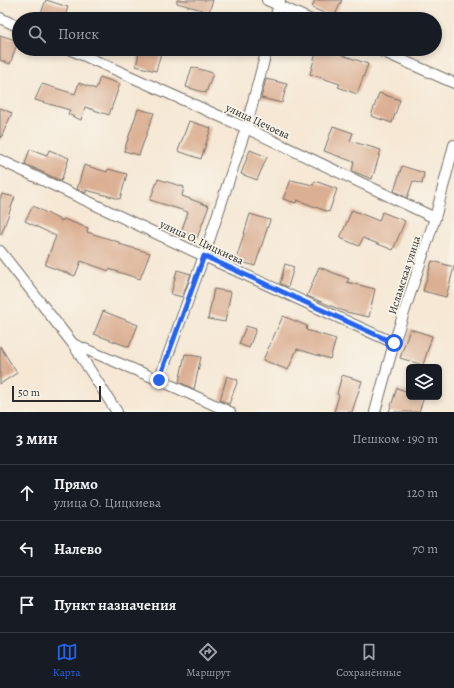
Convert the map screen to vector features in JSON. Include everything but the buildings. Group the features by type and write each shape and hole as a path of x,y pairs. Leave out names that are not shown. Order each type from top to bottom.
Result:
{"street":[{"path":"266,0 279,3 296,12"},
{"path":"0,18 12,24"},
{"name":"улица Цечоева","path":"85,56 246,128 435,218"},
{"path":"159,380 204,256 246,128 265,56"},
{"path":"393,56 454,83"},
{"name":"Исламская улица","path":"375,412 394,343 435,218 454,145"},
{"name":"улица О. Цицкиева","path":"0,160 394,343"},
{"path":"0,251 73,344 117,412"},
{"path":"73,344 230,412"}],"route":[{"path":"159,380 204,256 394,343"}]}
